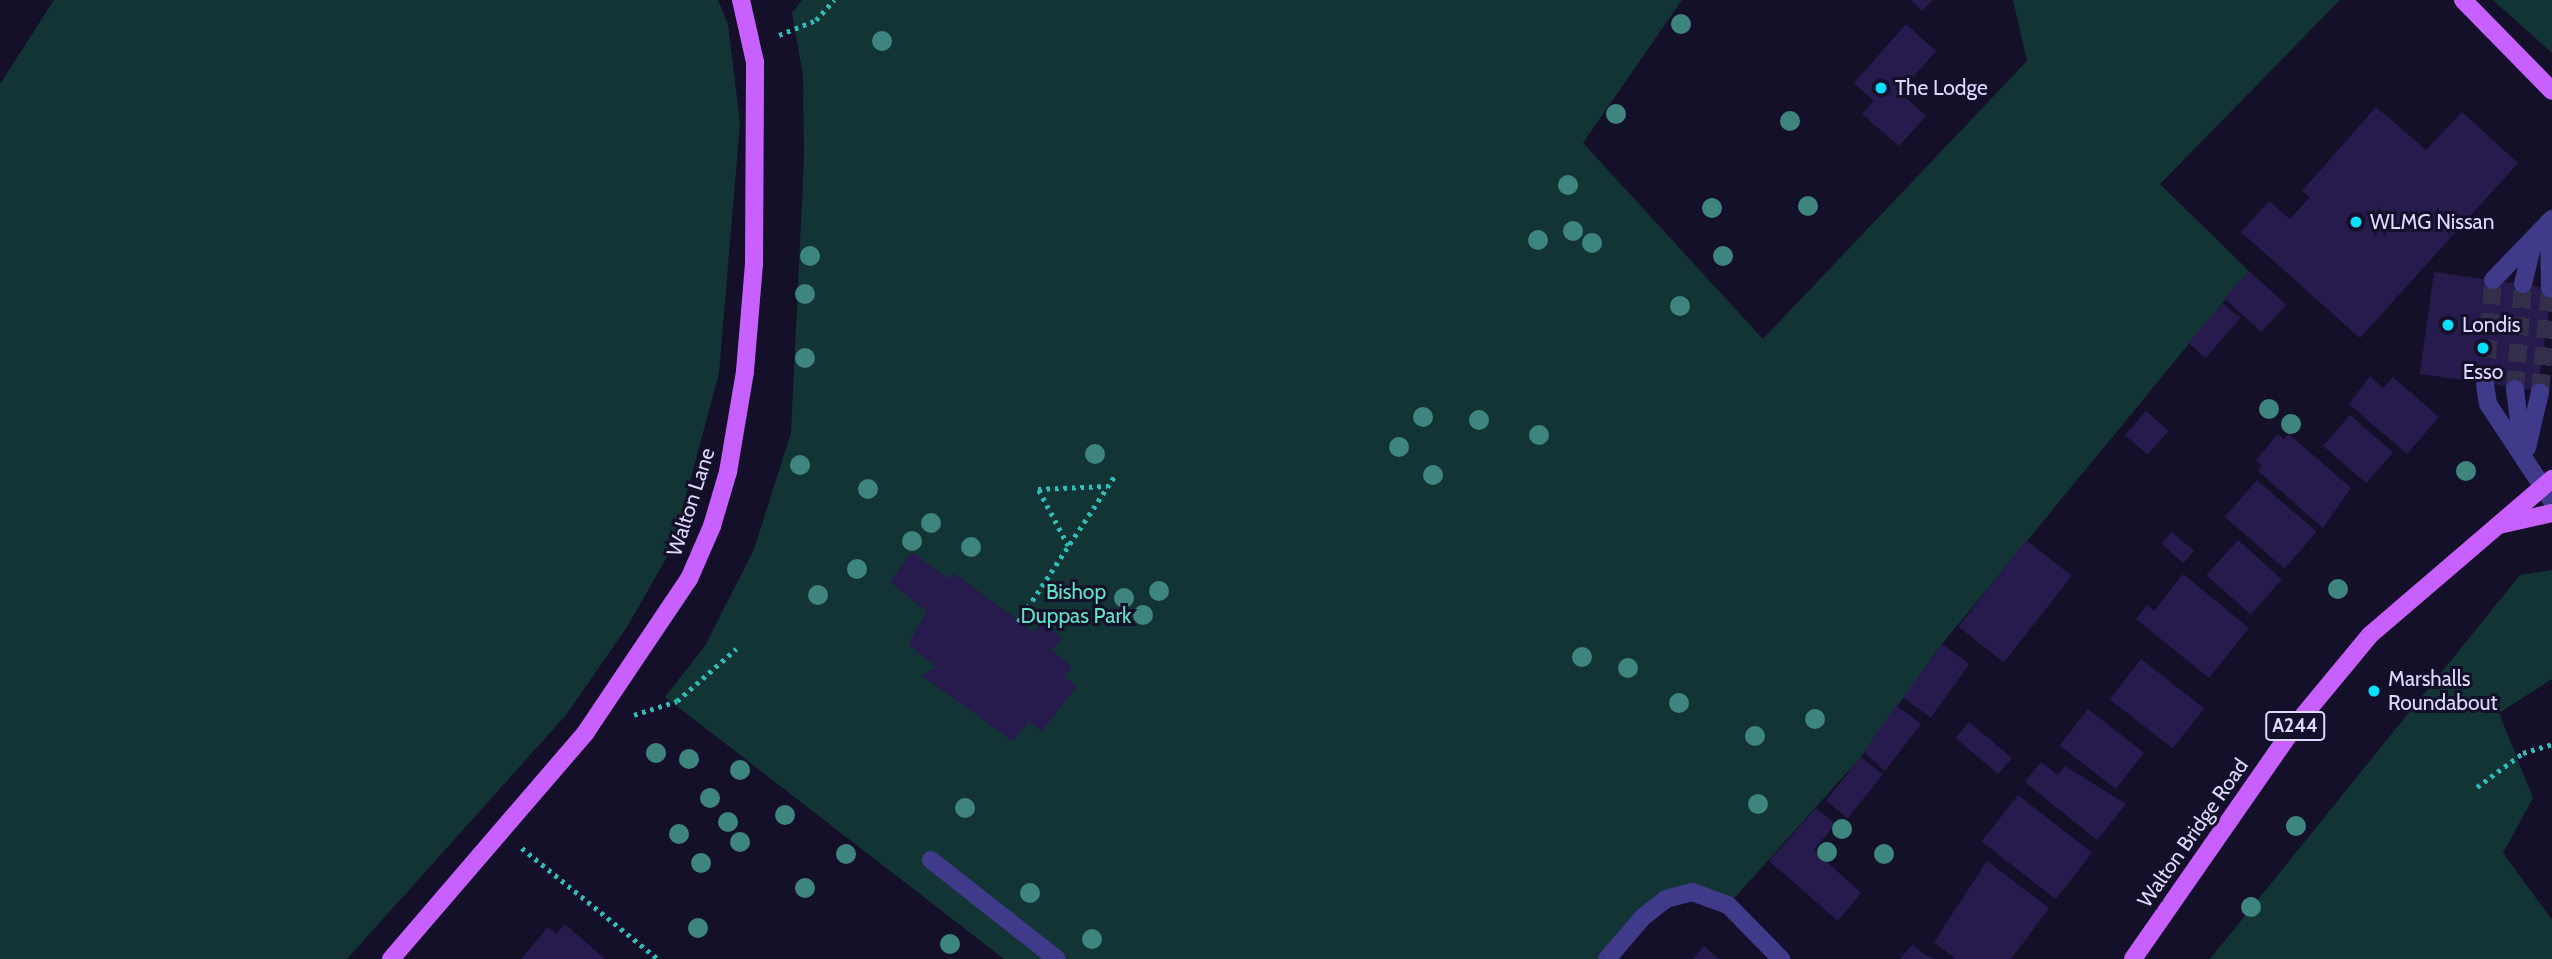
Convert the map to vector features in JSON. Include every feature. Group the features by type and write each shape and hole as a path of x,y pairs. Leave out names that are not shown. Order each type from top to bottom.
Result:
{"main road":[{"name":"Walton Lane","path":"391,959 586,732 689,579 729,472 754,264 755,62 740,0"},
{"path":"2463,0 2552,92"},
{"name":"Walton Bridge Road","path":"2133,959 2298,722 2370,635 2496,526 2550,488"},
{"name":"Walton Bridge Road","path":"2496,526 2552,513"}],"street":[{"path":"2493,280 2550,221"},
{"path":"2550,221 2550,288"},
{"path":"2523,284 2534,239"},
{"path":"2486,385 2488,404 2550,488"},
{"path":"2515,389 2519,440 2529,459"},
{"path":"2529,459 2525,440 2540,392"},
{"path":"930,860 1057,959"},
{"path":"1608,959 1650,911 1692,892 1728,905 1781,959"}],"path":[{"path":"777,36 816,20 834,0"},
{"path":"1018,622 1116,474"},
{"path":"1068,547 1038,489 1108,486"},
{"path":"634,715 677,701 736,649"},
{"path":"2477,787 2523,753 2552,744"},
{"path":"503,831 658,959"}],"green space":[{"path":"54,0 718,0 728,24 740,123 719,373 672,548 627,627 566,715 347,959 0,959 0,84"},
{"name":"Bishop Duppas Park","path":"802,0 1682,0 1583,143 1763,339 2027,61 2013,0 2340,0 2160,184 2249,271 1942,644 1861,757 1728,905 1715,896 1666,899 1607,959 1004,959 665,697 705,646 754,549 791,433 804,160 803,75 792,13"},
{"path":"2493,0 2552,0 2552,53"},
{"path":"2552,570 2552,679 2499,713 2533,798 2503,853 2552,920 2552,959 2210,959 2520,575"}],"building":[{"path":"1911,0 1933,0 1922,11"},
{"name":"The Lodge","path":"1906,24 1936,51 1900,92 1926,116 1899,146 1862,114 1874,101 1854,83"},
{"name":"WLMG Nissan","path":"2376,107 2426,150 2462,112 2518,163 2360,338 2241,232 2269,201 2290,219 2310,197 2302,191"},
{"path":"2249,271 2286,304 2261,332 2224,298"},
{"path":"2434,272 2552,289 2538,391 2420,374"},
{"path":"2223,303 2240,318 2206,358 2188,343"},
{"path":"2370,376 2383,388 2393,377 2439,417 2407,454 2349,404"},
{"path":"2146,411 2169,431 2148,455 2125,435"},
{"path":"2350,415 2393,452 2366,483 2323,446"},
{"path":"2278,434 2284,439 2289,434 2351,488 2323,528 2258,471 2262,466 2256,460"},
{"path":"2257,480 2317,532 2284,569 2225,517"},
{"path":"2172,532 2194,551 2183,563 2162,544"},
{"path":"2026,540 2072,576 2004,662 1958,627"},
{"path":"2238,540 2282,579 2250,614 2207,575"},
{"path":"912,552 949,579 954,573 1034,632 1042,622 1062,638 1052,650 1072,667 1064,677 1077,686 1042,731 1029,722 1013,741 921,675 937,668 908,644 927,612 890,582"},
{"path":"2183,574 2249,628 2209,678 2136,619 2147,605 2154,611"},
{"path":"1942,644 1970,664 1931,717 1903,697"},
{"path":"2141,659 2204,708 2173,748 2110,699"},
{"path":"1896,705 1921,724 1885,771 1864,752"},
{"path":"2088,709 2144,753 2116,789 2060,745"},
{"path":"1969,722 2012,758 1998,774 1956,738"},
{"path":"1861,757 1883,775 1848,818 1826,801"},
{"path":"2041,762 2058,775 2065,766 2126,804 2097,840 2025,782"},
{"path":"2018,795 2092,853 2056,899 1982,841"},
{"path":"1816,808 1835,824 1814,850 1861,893 1838,921 1769,861"},
{"path":"1987,861 2049,908 2011,959 1956,959 1934,942"},
{"path":"565,924 605,959 521,959 548,927 556,934"},
{"path":"1913,944 1923,954 1936,959 1900,959"},
{"path":"1704,946 1719,959 1693,959"}],"tunnel":[{"path":"2485,385 2493,280"},
{"path":"2515,389 2523,284"},
{"path":"2540,392 2550,288"}],"place":[{"name":"The Lodge","path":"1881,88"},
{"name":"WLMG Nissan","path":"2356,222"},
{"name":"Londis","path":"2448,325"},
{"name":"Esso","path":"2483,348"},
{"name":"Marshalls Roundabout","path":"2374,691"}]}
